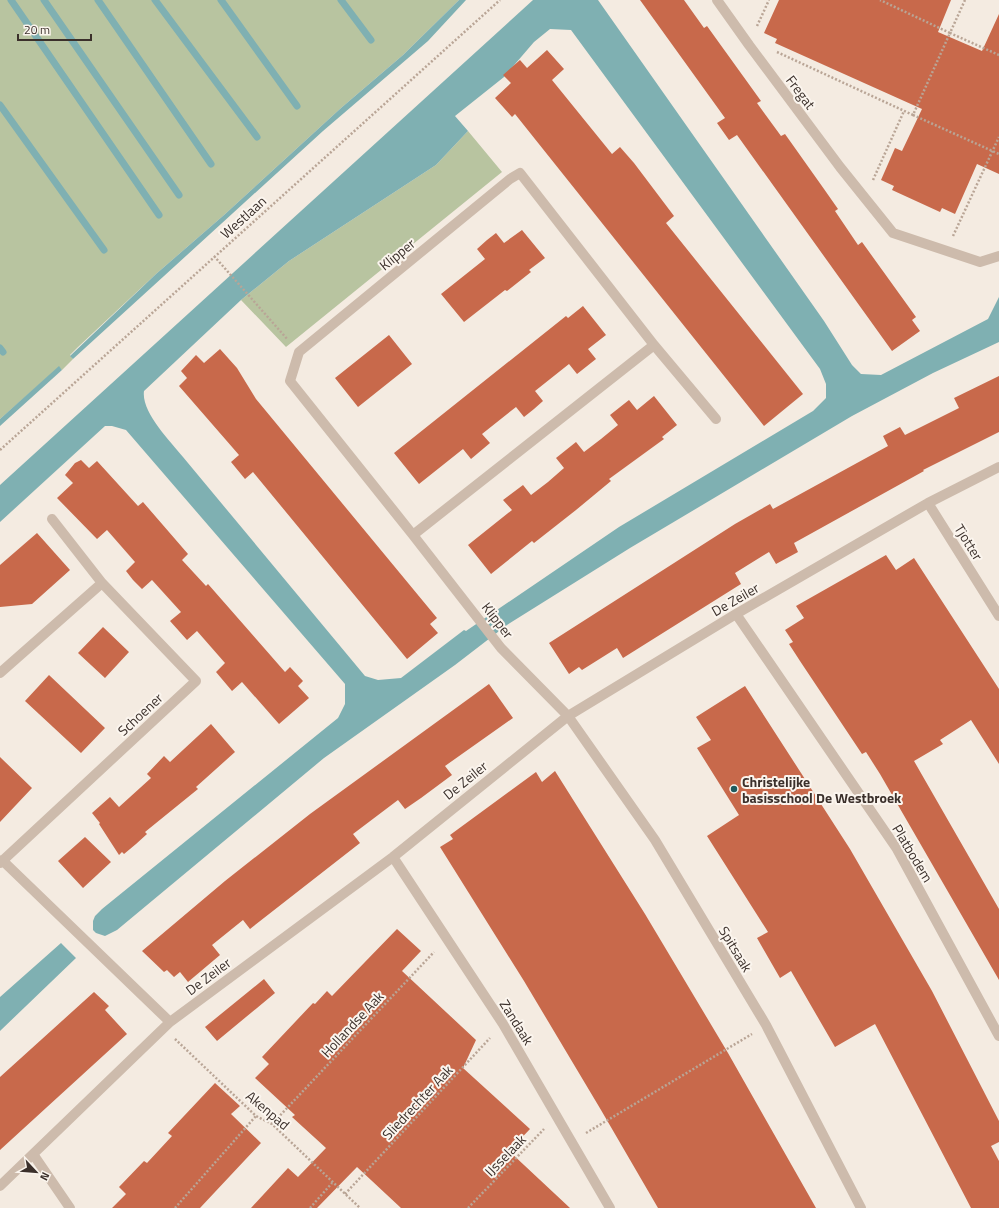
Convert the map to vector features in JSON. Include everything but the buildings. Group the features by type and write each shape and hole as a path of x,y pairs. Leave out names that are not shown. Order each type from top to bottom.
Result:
{"street":[{"name":"Fregat","path":"717,0 748,45 865,199 893,233 980,262 999,256"},
{"name":"Klipper","path":"568,716 501,648 290,381 299,352 510,179 520,173 654,345 716,418"},
{"path":"413,535 654,345"},
{"name":"De Zeiler","path":"0,1186 167,1025 393,857 568,716 736,614 928,503 999,467"},
{"name":"Tjotter","path":"928,503 999,616"},
{"name":"Schoener","path":"52,519 102,583 196,681 1,861 167,1025"},
{"path":"0,673 102,583"},
{"name":"Platbodem","path":"736,614 897,849 999,1036"},
{"name":"Spitsaak","path":"568,716 655,840 766,1025 861,1208"},
{"name":"Zandaak","path":"393,857 503,1024 610,1208"},
{"path":"33,1154 70,1208"}],"path":[{"name":"Westlaan","path":"0,450 500,0"},
{"path":"754,33 769,0"},
{"path":"880,0 999,55"},
{"path":"913,115 965,0"},
{"name":"Fregat","path":"773,50 999,154"},
{"path":"865,199 904,111"},
{"path":"946,251 999,137"},
{"path":"214,256 299,352"},
{"name":"Hollandse Aak","path":"272,1124 447,938"},
{"name":"Sliedrechter Aak","path":"345,1194 503,1024"},
{"name":"Akenpad","path":"167,1025 256,1116 272,1124 332,1184 360,1208"},
{"path":"573,1142 766,1025"},
{"name":"IJsselaak","path":"468,1208 557,1115"},
{"path":"174,1208 256,1116"},
{"path":"310,1208 332,1184"}],"green space":[{"path":"0,0 459,0 403,55 341,108 224,215 156,274 70,355 73,359 62,370 59,367 0,419"},
{"path":"468,131 502,172 286,347 241,300 289,261 436,165"}],"water":[{"path":"459,0 466,0 428,41 323,131 73,359 70,356 156,274 224,215 341,108 403,55"},
{"path":"533,0 598,0 824,321 852,365 861,374 881,375 988,319 999,297 999,342 933,373 852,416 630,548 507,625 455,665 324,758 117,930 105,936 96,933 93,930 93,921 95,916 338,718 345,704 345,684 126,430 112,426 105,426 0,522 0,485","holes":["550,29 571,30 820,369 826,384 826,398 813,411 619,527 466,631 464,630 401,678 378,680 365,676 164,435 147,408 144,399 144,391 241,300 289,261 436,165 468,131 455,116 504,77 534,42"]},
{"path":"59,366 62,370 0,426 0,419"},
{"path":"61,943 76,958 0,1031 0,997"}],"waterway":[{"path":"11,0 159,215"},
{"path":"44,0 179,195"},
{"path":"98,0 211,164"},
{"path":"155,0 257,137"},
{"path":"221,0 297,106"},
{"path":"341,0 371,40"},
{"path":"0,105 104,250"},
{"path":"0,348 3,352"}],"place":[{"name":"Christelijke basisschool De Westbroek","path":"734,789"}]}
